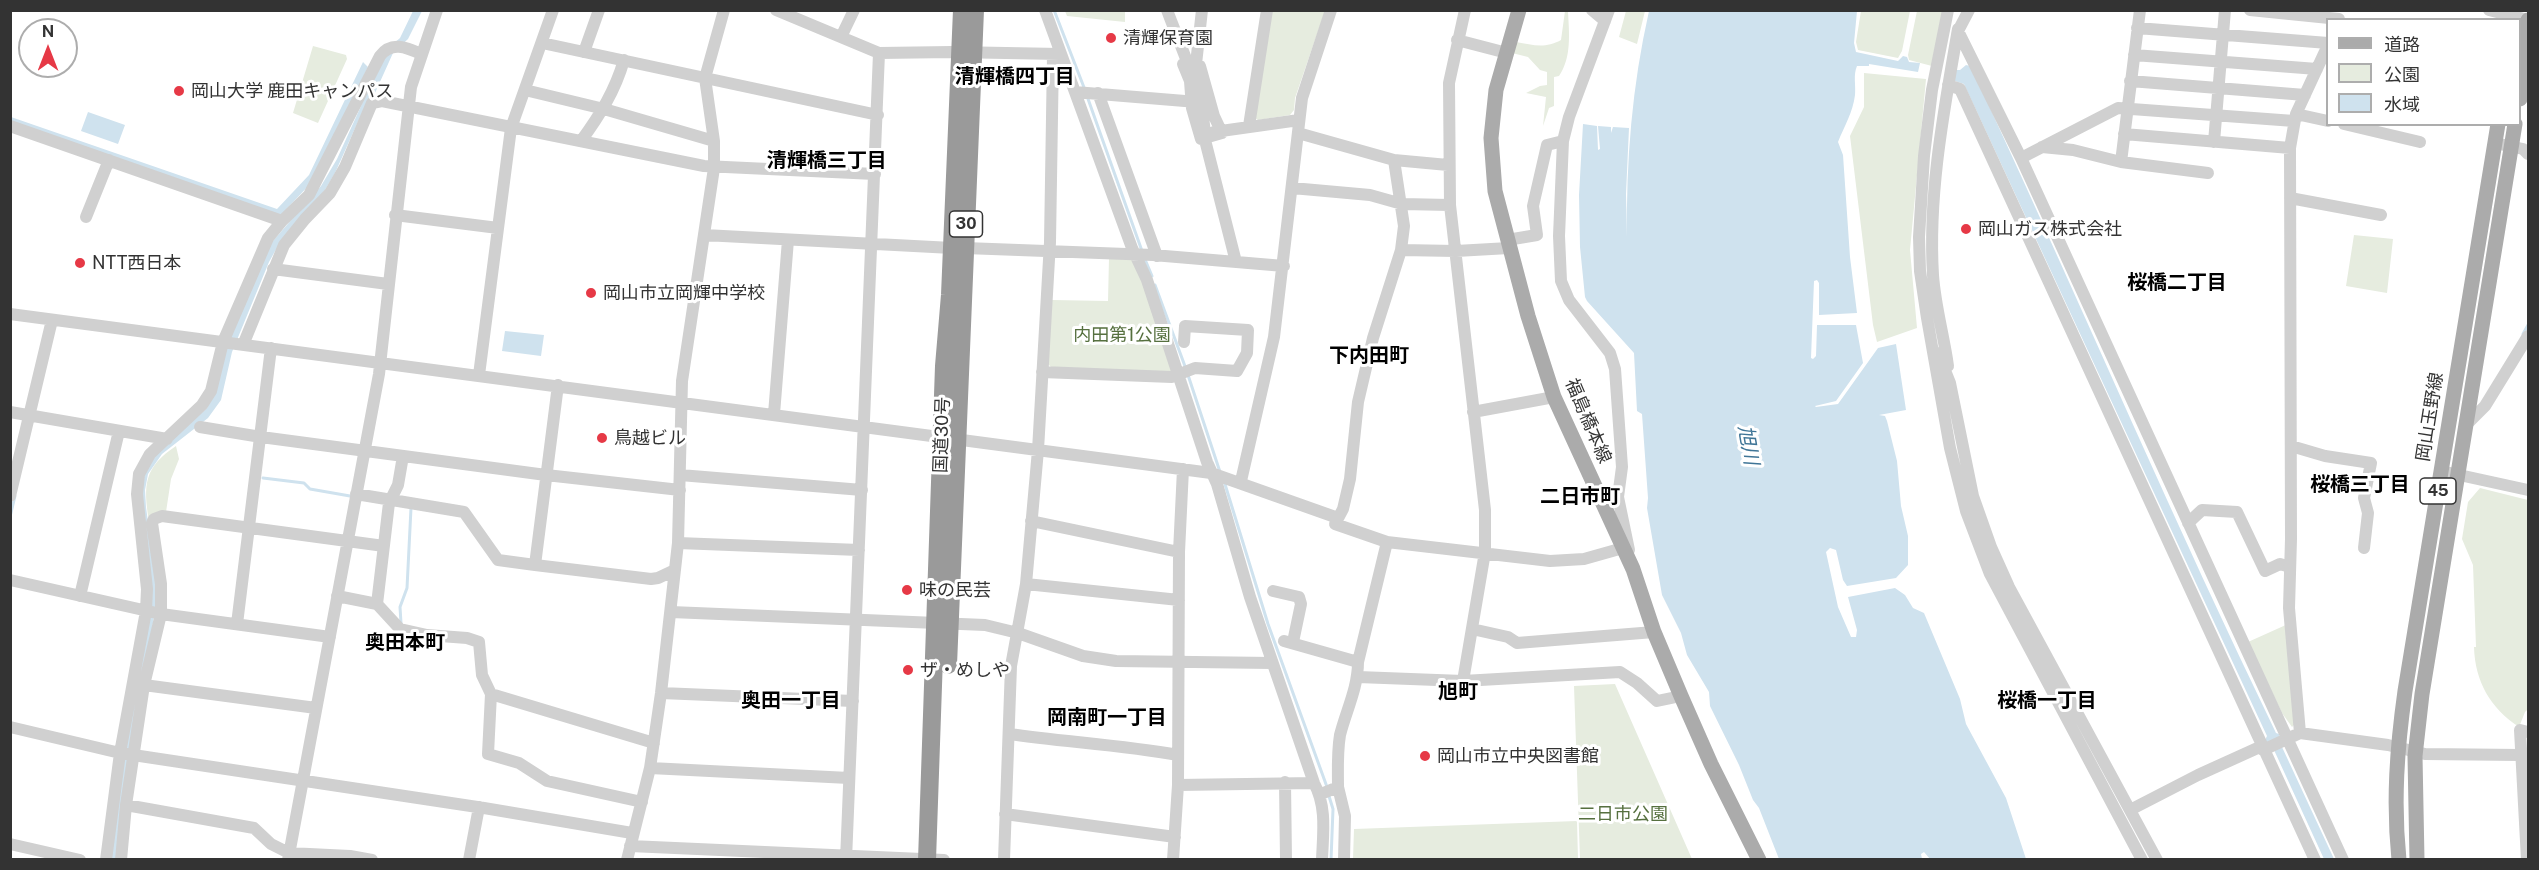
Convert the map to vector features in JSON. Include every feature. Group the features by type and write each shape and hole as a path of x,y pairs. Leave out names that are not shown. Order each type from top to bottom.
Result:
{"highway":[{"name":"国道30号","path":"962,10 967,52"},
{"name":"国道30号","path":"939,859 949,437 967,52 975,10"},
{"name":"国道30号","path":"927,859 943,623"}],"main road":[{"name":"福島橋本線","path":"1520,10 1495,97 1491,138 1495,191 1528,316 1554,397 1633,569 1654,632 1711,764 1759,860"},
{"path":"2521,93 2528,51 2528,19"},
{"name":"岡山玉野線","path":"2399,860 2397,747 2498,126"},
{"name":"岡山玉野線","path":"2417,860 2415,752 2515,126"}],"street":[{"path":"289,856 380,362 407,107 421,54 437,10"},
{"path":"479,375 511,128 553,10"},
{"path":"584,52 599,10"},
{"path":"627,860 650,768 671,612 678,543 682,381 714,168 714,141 705,78 724,10"},
{"path":"776,10 879,53 1057,54"},
{"path":"841,37 854,10"},
{"path":"1004,860 1011,666 1026,584 1038,450 1050,251 1057,54 1045,10"},
{"path":"1167,10 1192,65"},
{"path":"1195,102 1192,65 1202,10"},
{"path":"1249,126 1267,10"},
{"path":"1241,481 1274,337 1302,98 1331,10"},
{"path":"1463,681 1485,552 1485,510 1450,205 1448,165 1449,83 1465,10"},
{"path":"1592,10 1607,16 1569,117 1563,141 1559,236 1562,281 1569,300 1610,353 1615,369 1622,468 1618,497 1633,569"},
{"path":"1948,10 1932,90 1921,197 1920,271 1950,448 1966,511 1990,574 2142,860"},
{"path":"1961,10 1938,154 1932,252 1935,289 1950,383 1973,496 1991,547 2009,586 2157,860"},
{"path":"1958,31 1969,10"},
{"path":"2121,162 2140,10"},
{"path":"2214,142 2225,10"},
{"path":"2250,10 2329,18"},
{"path":"2489,10 2528,19"},
{"path":"2137,28 2326,44"},
{"path":"1958,31 2021,158 2285,740 2343,860"},
{"path":"1457,40 1507,53"},
{"path":"542,43 878,115"},
{"path":"233,343 268,238 282,221 297,209 314,186 345,121 385,49 394,46 404,47 421,54"},
{"path":"2300,733 2289,608 2290,148 2295,117 2326,49"},
{"path":"846,858 879,53"},
{"path":"1057,54 1087,93 1155,255"},
{"path":"2134,55 2317,69"},
{"path":"581,141 604,109 617,84 624,60"},
{"path":"1221,131 1214,116 1200,66 1184,64 1206,135 1236,262"},
{"path":"2130,81 2305,95"},
{"path":"1948,85 1960,89 2315,860"},
{"path":"525,90 604,109 714,141"},
{"path":"1087,93 1195,102"},
{"path":"1087,93 1138,255 1218,474 1272,663 1314,783"},
{"path":"106,860 120,753 146,611 147,589 137,483 142,466 150,454 202,405 212,391 233,343 290,237 330,193 347,163 372,104 382,101 714,168 875,174"},
{"path":"2021,158 2118,108 2295,117 2326,121"},
{"path":"10,126 282,221"},
{"path":"1206,135 1249,126 1299,126 1394,160 1448,165"},
{"path":"2352,126 2420,142"},
{"path":"2124,134 2290,148"},
{"path":"1401,250 1456,251 1508,244 1537,236 1533,206 1544,154 1547,145 1563,141"},
{"path":"2495,143 2512,146 2529,154"},
{"path":"2041,147 2073,150 2121,162 2208,173"},
{"path":"86,217 109,160"},
{"path":"1394,160 1404,226 1401,250 1373,338 1358,402 1350,478 1343,509 1335,524 1387,542 1550,561 1584,559 1623,548"},
{"path":"1292,188 1370,195 1402,204 1450,205"},
{"path":"2290,198 2381,216"},
{"path":"395,215 498,228"},
{"path":"704,235 872,245 1155,255 1284,266"},
{"path":"774,414 788,240"},
{"path":"273,269 388,284"},
{"path":"10,314 681,401 1218,474 1338,518"},
{"path":"10,496 52,320"},
{"path":"1042,372 1172,377 1183,373 1237,371 1246,353 1248,330 1185,326 1184,342"},
{"path":"1929,332 1950,383"},
{"path":"2468,423 2485,406 2529,336"},
{"path":"237,624 271,348"},
{"path":"535,566 558,386"},
{"path":"1473,412 1554,397"},
{"path":"10,412 167,438"},
{"path":"200,427 546,475 680,490"},
{"path":"80,596 119,431"},
{"path":"2291,446 2325,456 2372,463 2364,498 2368,513 2364,548"},
{"path":"377,604 390,500 398,485 403,456"},
{"path":"1173,860 1179,785 1179,552 1183,469"},
{"path":"2441,471 2529,490"},
{"path":"680,475 862,490"},
{"path":"356,494 464,512 498,560 651,579 675,570"},
{"path":"2188,523 2202,510 2237,512 2265,571 2280,564 2290,567"},
{"path":"121,860 126,805 144,685 161,614 161,584 152,523 154,519 162,516 384,546"},
{"path":"1031,521 1179,552"},
{"path":"1322,860 1323,804 1358,677 1358,662 1387,542"},
{"path":"678,543 860,550"},
{"path":"10,580 161,614 330,638"},
{"path":"1026,584 1179,600"},
{"path":"1273,591 1299,597 1301,604 1288,642 1358,662"},
{"path":"337,596 377,604 400,629 427,635 467,638 478,642 482,675 490,694 488,754 519,762 547,781 642,802"},
{"path":"671,612 985,625 1018,633 1083,656 1116,661 1272,663"},
{"path":"1472,629 1508,637 1517,643 1654,632"},
{"path":"1358,677 1463,681 1620,672 1657,700 1681,696"},
{"path":"144,685 316,708"},
{"path":"661,693 853,700"},
{"path":"490,694 654,743"},
{"path":"10,727 120,753 478,807 632,833"},
{"path":"2527,860 2520,729 2529,732"},
{"path":"2130,810 2198,775 2300,733 2397,747 2425,754 2520,755"},
{"path":"1009,734 1066,742 1130,747 1178,755"},
{"path":"650,768 849,778"},
{"path":"1285,782 1286,860"},
{"path":"1179,785 1314,783 1328,791 1345,816 1344,860"},
{"path":"126,805 254,828 271,844 289,856 350,856 372,860"},
{"path":"469,860 478,807"},
{"path":"1005,814 1175,837"},
{"path":"10,844 80,860"},
{"path":"630,846 846,858 944,860"}],"green space":[{"path":"1065,11 1125,11 1125,22 1067,16"},
{"path":"1270,11 1325,11 1295,98 1294,110 1290,115 1258,120 1255,118"},
{"path":"1565,11 1568,11 1568,53 1559,76 1554,77 1554,106 1549,108 1543,126 1546,97 1526,93 1547,85 1547,72 1540,70 1528,57 1512,53 1516,42 1544,45 1561,40"},
{"path":"1626,11 1645,11 1637,44 1619,37"},
{"path":"1861,11 1910,11 1902,51 1898,58 1858,50 1856,42"},
{"path":"1917,11 1944,11 1932,66 1909,60"},
{"path":"313,46 346,55 347,59 318,123 293,113"},
{"path":"1864,73 1926,79 1910,250 1917,328 1877,342 1850,136 1864,107"},
{"path":"2354,235 2393,239 2387,293 2346,286"},
{"name":"内田第1公園","path":"1109,258 1131,259 1138,265 1173,370 1170,373 1053,369 1047,363 1052,300 1108,301"},
{"path":"176,446 179,459 171,479 166,512 149,521 146,497 148,478 157,462"},
{"path":"2480,488 2528,500 2528,709 2519,727 2500,711 2486,693 2475,659 2473,565 2462,539 2468,502"},
{"path":"2288,624 2294,725 2292,727 2282,713 2248,642"},
{"name":"二日市公園","path":"1615,684 1692,859 1580,859 1574,686"},
{"path":"1577,821 1578,859 1353,859 1354,829"}],"water":[{"path":"413,11 422,11 408,39 393,53 375,93 370,95 335,173 325,190 279,244 269,262 232,352 221,400 208,418 162,454 148,474 145,490 146,507 155,573 156,604 116,859 110,860 118,790 151,608 139,485 148,461 207,408 231,333 265,250 321,186 337,159 380,64 392,45 400,38"},
{"name":"旭川","path":"1649,11 1857,11 1854,43 1856,52 1898,61 1903,56 1907,57 1909,62 1920,63 1918,72 1869,64 1869,66 1857,66 1854,101 1838,142 1843,155 1850,257 1857,313 1819,315 1819,283 1817,280 1814,281 1811,358 1816,356 1817,325 1856,325 1863,363 1836,401 1815,406 1838,404 1878,348 1896,344 1906,410 1879,415 1885,416 1887,421 1897,461 1901,506 1908,536 1908,565 1896,578 1847,586 1843,580 1836,550 1830,548 1826,552 1838,607 1851,637 1856,637 1857,630 1848,597 1895,588 1905,595 1913,608 1924,613 1960,699 1966,724 2006,798 2026,859 1930,859 1924,852 1921,854 1922,859 1779,859 1759,808 1753,800 1739,765 1710,706 1709,692 1687,655 1681,633 1662,595 1647,508 1642,414 1637,411 1634,353 1587,301 1580,247 1579,195 1583,124 1597,126 1598,150 1600,149 1598,126 1611,127 1611,133 1613,127 1629,128 1627,238 1631,124 1638,67"},
{"path":"363,62 368,67 312,182 281,215 11,122 11,117 277,209 309,175"},
{"path":"1966,65 1974,67 1990,108 2167,500 2239,656 2276,733 2279,734 2282,747 2334,859 2324,859 2274,750 2265,740 2267,736 1964,84 1952,80 1954,70 1960,70"},
{"path":"88,112 125,125 118,144 81,131"},
{"path":"505,331 544,335 541,356 502,351"}],"waterway":[{"path":"1054,10 1085,90"},
{"path":"1087,96 1142,251"},
{"path":"1144,257 1152,276"},
{"path":"1155,285 1186,369"},
{"path":"2523,334 2528,325"},
{"path":"1188,375 1220,472"},
{"path":"263,478 304,483 310,489 350,496"},
{"path":"1224,481 1268,624 1327,787"},
{"path":"10,517 15,496"},
{"path":"401,623 400,607 407,588 411,508"},
{"path":"1328,793 1333,809 1331,860"}],"place":[{"name":"清輝保育園","path":"1111,38"},
{"name":"岡山大学 鹿田キャンパス","path":"179,91"},
{"name":"岡山ガス株式会社","path":"1966,229"},
{"name":"NTT西日本","path":"80,263"},
{"name":"岡山市立岡輝中学校","path":"591,293"},
{"name":"鳥越ビル","path":"602,438"},
{"name":"味の民芸","path":"907,590"},
{"name":"ザ・めしや","path":"908,670"},
{"name":"岡山市立中央図書館","path":"1425,756"}],"district":[{"name":"清輝橋四丁目","path":"1015,77"},
{"name":"清輝橋三丁目","path":"827,161"},
{"name":"桜橋二丁目","path":"2177,283"},
{"name":"下内田町","path":"1369,356"},
{"name":"桜橋三丁目","path":"2360,485"},
{"name":"二日市町","path":"1580,497"},
{"name":"奥田本町","path":"405,643"},
{"name":"旭町","path":"1458,692"},
{"name":"奥田一丁目","path":"791,701"},
{"name":"桜橋一丁目","path":"2047,701"},
{"name":"岡南町一丁目","path":"1107,718"}]}
